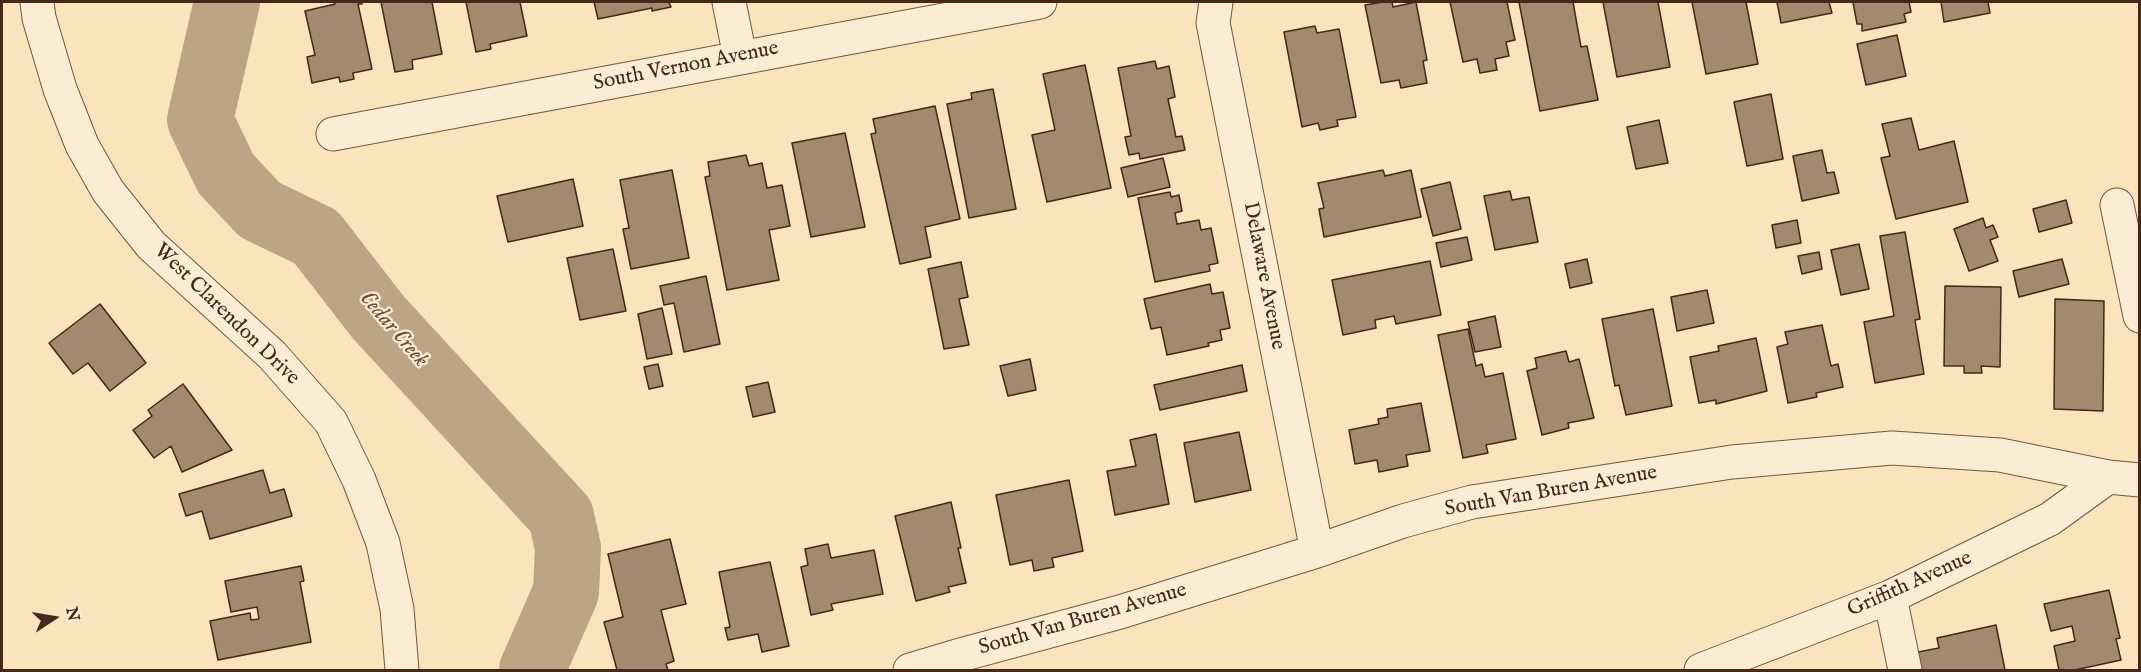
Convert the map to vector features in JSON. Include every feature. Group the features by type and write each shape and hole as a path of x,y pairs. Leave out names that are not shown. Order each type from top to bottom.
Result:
{"street":[{"name":"West Clarendon Drive","path":"37,2 39,18 60,89 82,145 108,191 151,245 272,355 331,422 359,480 383,543 397,609 402,670"},
{"path":"729,2 740,57"},
{"name":"South Vernon Avenue","path":"333,134 1040,2"},
{"name":"Delaware Avenue","path":"1216,2 1213,23 1317,551"},
{"path":"2117,205 2139,316"},
{"name":"South Van Buren Avenue","path":"910,670 958,663 1317,551 1403,521 1472,502 1732,462 1892,448 2000,455 2124,478"},
{"name":"Griffith Avenue","path":"1701,670 1890,597 2050,519 2124,478"},
{"path":"1890,597 1905,670"}],"building":[{"path":"334,2 362,2 358,4 372,69 353,73 354,79 340,82 339,77 312,83 307,57 315,55 305,11 335,4"},
{"path":"381,2 432,2 442,54 412,60 413,69 395,72"},
{"path":"466,2 520,2 527,36 490,44 491,49 476,52"},
{"path":"594,2 669,2 671,7 652,11 652,8 598,19"},
{"path":"1392,2 1393,7 1416,2 1427,60 1423,61 1427,83 1401,88 1399,80 1381,83 1365,5"},
{"path":"1450,2 1507,2 1515,40 1506,42 1509,56 1495,59 1497,70 1480,73 1477,59 1463,62"},
{"path":"1519,2 1573,2 1581,47 1587,46 1598,100 1540,111"},
{"path":"1603,2 1658,2 1670,67 1617,77"},
{"path":"1692,2 1746,2 1758,64 1706,74"},
{"path":"1777,2 1829,2 1832,13 1781,23"},
{"path":"1853,2 1909,2 1911,12 1904,14 1906,22 1862,31 1862,24 1857,24"},
{"path":"1941,2 1988,2 1990,13 1944,22"},
{"path":"1315,26 1317,33 1339,29 1356,117 1337,120 1338,126 1320,130 1318,123 1302,127 1284,32"},
{"path":"1897,35 1906,76 1866,85 1857,44"},
{"path":"1155,61 1157,69 1169,66 1175,97 1168,99 1176,137 1182,136 1185,150 1140,159 1139,153 1129,155 1125,137 1131,136 1118,68"},
{"path":"1085,65 1111,188 1047,202 1032,135 1055,130 1043,74"},
{"path":"993,89 1016,209 969,218 947,104 972,99 971,93"},
{"path":"1771,94 1783,159 1747,166 1734,102"},
{"path":"935,106 960,219 925,227 931,257 900,264 871,134 876,133 873,119"},
{"path":"1911,118 1919,150 1954,141 1968,202 1896,219 1881,158 1890,156 1882,124"},
{"path":"1659,120 1668,163 1636,169 1627,127"},
{"path":"845,133 865,227 811,237 792,143"},
{"path":"1822,150 1827,173 1834,172 1839,193 1802,201 1793,156"},
{"path":"746,155 749,166 762,163 767,188 782,185 790,226 769,230 779,280 727,290 705,177 710,176 708,162"},
{"path":"1163,158 1170,187 1128,197 1121,168"},
{"path":"672,170 689,258 631,269 623,229 629,228 620,180"},
{"path":"1383,170 1385,176 1411,170 1421,217 1324,237 1319,209 1324,208 1318,183"},
{"path":"573,179 583,226 508,242 497,196"},
{"path":"1450,182 1461,229 1433,236 1421,189"},
{"path":"1510,191 1512,200 1529,197 1538,242 1495,250 1484,196"},
{"path":"1170,192 1171,197 1179,195 1182,211 1175,213 1177,224 1199,220 1201,230 1211,228 1218,263 1209,265 1210,271 1155,282 1138,198"},
{"path":"2066,200 2072,223 2039,232 2033,209"},
{"path":"1983,218 1986,228 1993,225 1998,237 1990,240 1998,261 1969,271 1954,229"},
{"path":"1797,220 1801,243 1776,248 1772,225"},
{"path":"1905,232 1920,319 1915,320 1924,374 1875,383 1864,322 1894,316 1880,236"},
{"path":"1467,237 1472,260 1441,267 1436,243"},
{"path":"1859,244 1869,289 1841,295 1831,250"},
{"path":"613,249 626,311 580,320 567,258"},
{"path":"1819,252 1822,269 1802,274 1798,256"},
{"path":"1587,259 1592,283 1570,288 1565,264"},
{"path":"2062,259 2069,284 2019,297 2013,271"},
{"path":"1430,261 1441,315 1396,324 1394,316 1375,320 1376,328 1343,335 1332,280"},
{"path":"961,262 968,297 959,299 969,345 944,349 928,269"},
{"path":"706,276 720,344 684,352 674,303 664,305 660,286"},
{"path":"1210,284 1212,294 1223,292 1230,328 1220,330 1222,340 1208,343 1209,346 1167,355 1161,327 1151,329 1144,299"},
{"path":"1945,286 2001,287 2000,367 1981,366 1982,373 1964,373 1964,366 1944,366"},
{"path":"1707,290 1714,323 1677,331 1671,297"},
{"path":"2055,299 2104,301 2103,411 2054,409"},
{"path":"100,304 146,363 110,391 88,363 73,374 49,343"},
{"path":"662,308 672,354 647,359 638,314"},
{"path":"1653,309 1672,406 1626,415 1619,385 1615,386 1602,319"},
{"path":"1495,316 1501,347 1475,352 1468,322"},
{"path":"1822,325 1831,366 1838,364 1843,387 1816,393 1817,397 1788,403 1777,347 1788,344 1785,332"},
{"path":"1468,329 1476,366 1482,364 1485,377 1503,373 1516,439 1486,445 1488,453 1463,458 1438,335"},
{"path":"1756,338 1767,391 1716,404 1716,400 1699,403 1690,357 1719,351 1718,346"},
{"path":"1566,351 1569,362 1579,359 1594,418 1568,423 1569,428 1542,435 1527,371 1537,368 1535,358"},
{"path":"1030,359 1036,390 1008,396 1000,366"},
{"path":"658,364 663,386 649,389 644,367"},
{"path":"1242,365 1247,391 1160,410 1154,385"},
{"path":"768,382 775,412 753,417 746,387"},
{"path":"183,384 232,450 182,472 171,446 154,458 133,430 152,416 148,410"},
{"path":"1421,403 1430,451 1406,455 1408,466 1379,472 1377,460 1355,464 1349,430 1379,424 1378,419 1388,417 1387,409"},
{"path":"1239,432 1251,490 1195,502 1184,443"},
{"path":"1156,434 1169,504 1115,515 1107,471 1136,466 1130,440"},
{"path":"263,470 270,493 284,489 292,516 210,539 202,511 186,516 179,494"},
{"path":"1069,480 1083,551 1052,558 1054,567 1034,571 1032,560 1010,565 996,495"},
{"path":"951,502 966,583 948,587 950,592 916,601 895,516"},
{"path":"670,539 686,604 661,610 674,661 666,664 668,670 617,670 604,622 623,617 608,554"},
{"path":"828,544 831,558 874,550 883,594 831,604 833,610 811,615 801,567 808,565 805,549"},
{"path":"770,562 789,646 762,652 758,634 728,640 725,628 730,627 719,572"},
{"path":"301,566 304,581 300,582 311,642 218,660 210,621 250,613 251,620 259,619 257,607 231,612 225,581"},
{"path":"2109,590 2120,638 2116,639 2121,660 2075,670 2059,670 2054,646 2075,641 2072,626 2051,631 2044,604"},
{"path":"1996,625 2005,670 1916,670 1913,653 1939,648 1937,638"}],"waterway":[{"name":"Cedar Creek","path":"227,2 200,120 226,174 260,210 316,237 378,317 561,516 568,548 566,592 532,670"}]}
